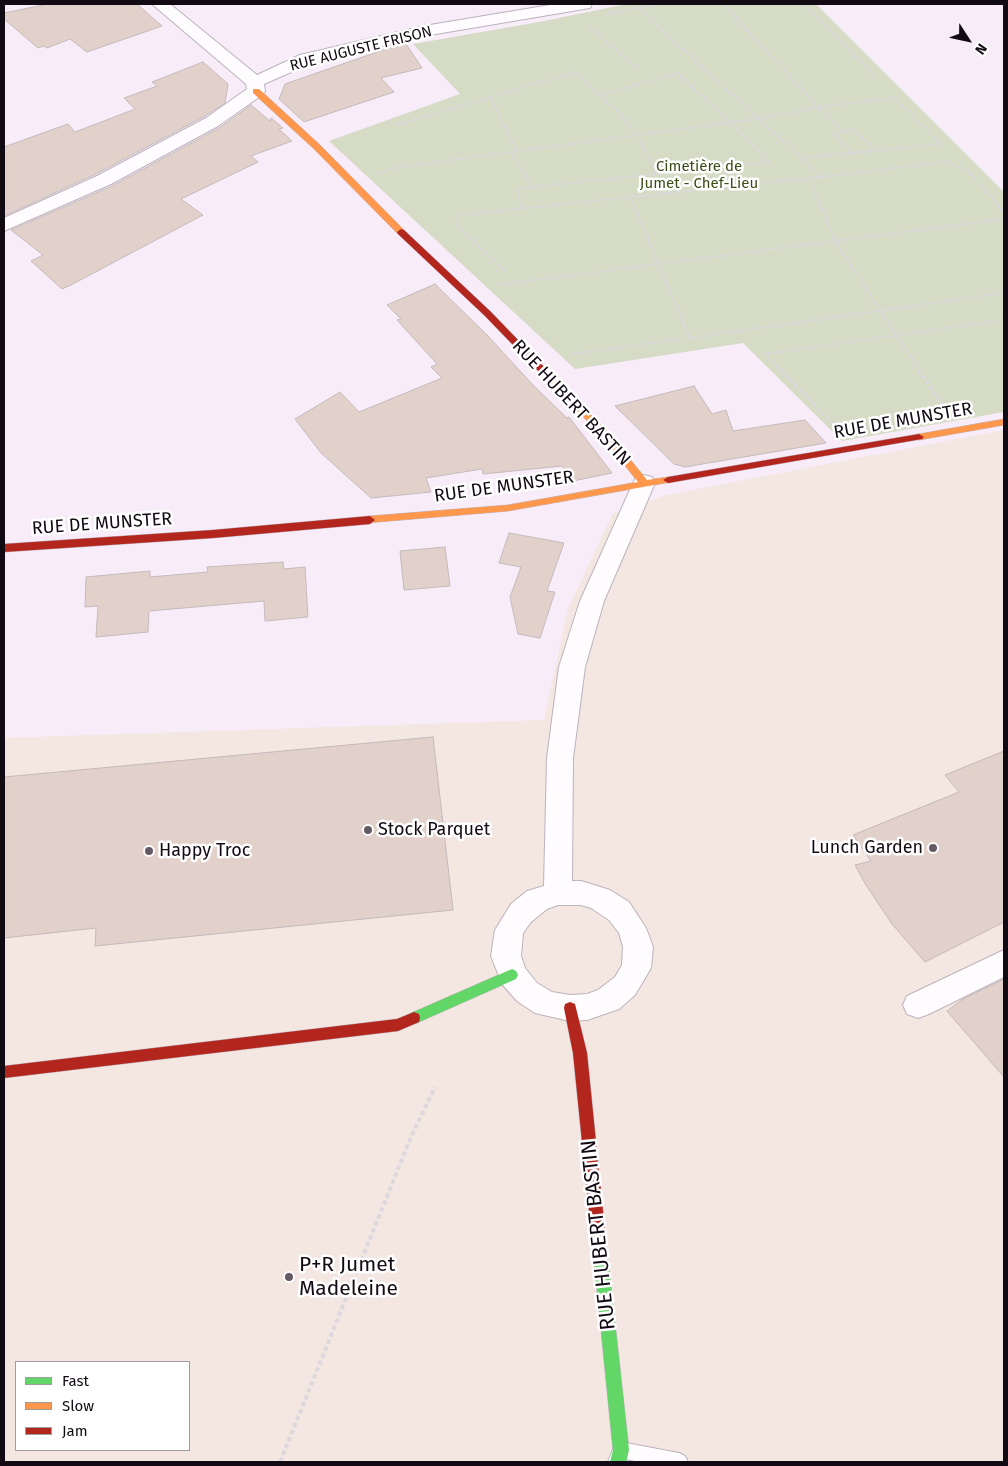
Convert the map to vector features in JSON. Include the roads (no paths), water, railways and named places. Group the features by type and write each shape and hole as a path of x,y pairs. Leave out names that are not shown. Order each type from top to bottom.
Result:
{"street":[{"path":"160,4 255,87"},
{"name":"RUE AUGUSTE FRISON","path":"4,225 104,180 212,122 255,87 299,62 424,31 577,10"},
{"name":"RUE HUBERT BASTIN","path":"255,87 466,294 603,432 644,483 592,601 572,667 560,758 558,894"},
{"name":"RUE DE MUNSTER","path":"4,548 213,534 508,508 1004,422"},
{"path":"581,893 600,899 619,911 632,928 638,947 636,968 625,986 608,1000 587,1007 570,1008 546,1004 527,992 512,975 506,956 509,930 520,913 537,900 558,894 581,893"},
{"path":"918,1005 1004,963"},
{"path":"4,1072 398,1025 512,975"},
{"name":"RUE HUBERT BASTIN","path":"570,1008 580,1053 618,1458"}],"lane":[{"path":"618,1458 679,1462"}],"place":[{"name":"Stock Parquet","path":"368,830"},
{"name":"Lunch Garden","path":"933,848"},
{"name":"Happy Troc","path":"149,851"},
{"name":"P+R Jumet Madeleine","path":"289,1277"}],"park label":[{"name":"Cimetière de Jumet - Chef-Lieu","path":"699,176"}]}
